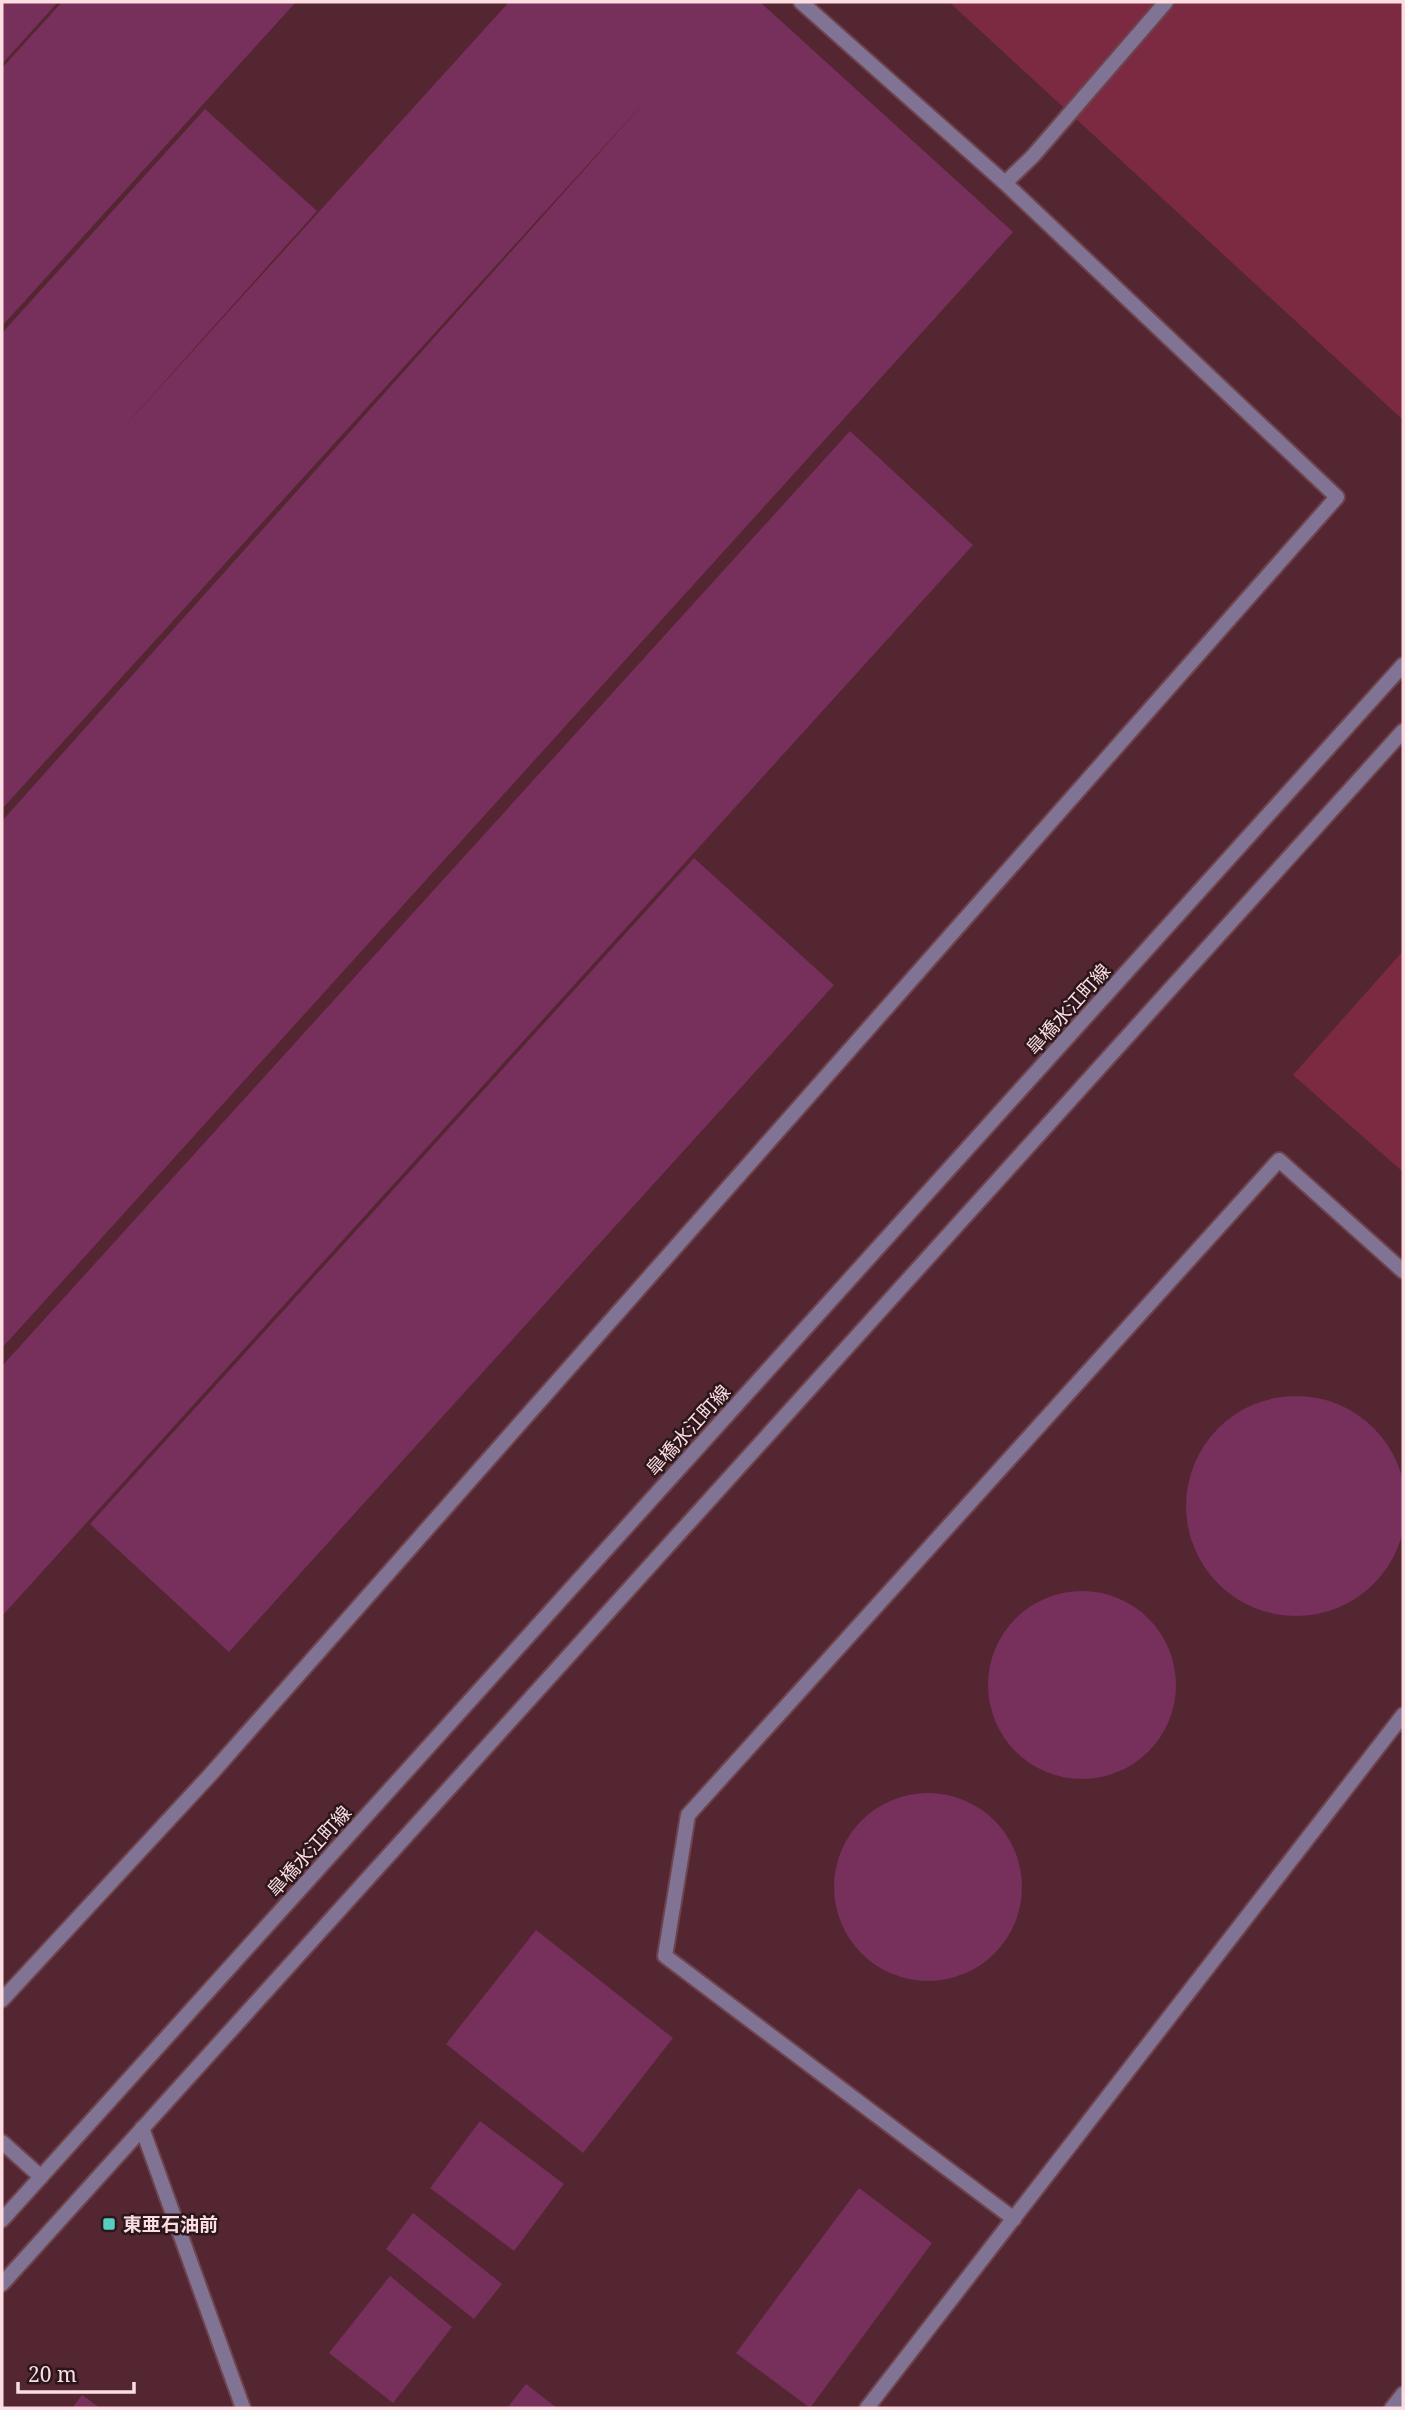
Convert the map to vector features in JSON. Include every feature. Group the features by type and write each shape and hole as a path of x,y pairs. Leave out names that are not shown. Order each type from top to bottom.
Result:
{"street":[{"path":"2,2000 220,1763 1338,498 1005,183 800,2"},
{"path":"1005,183 1033,156 1166,2"},
{"name":"皐橋水江町線","path":"2,2220 1403,665"},
{"path":"2,2284 1403,731"},
{"path":"1014,2220 666,1956 688,1815 1279,1160 1403,1271"},
{"path":"867,2408 1403,1714"},
{"path":"142,2128 243,2408"},
{"path":"2,2143 41,2177"},
{"path":"1392,2408 1403,2393"}],"shaded area":[{"path":"949,2 1403,2 1403,420"},
{"path":"1403,951 1403,1172 1293,1075"}],"building":[{"path":"2,2 58,2 2,64"},
{"path":"62,2 296,2 2,326 2,68"},
{"path":"509,2 760,2 1013,232 2,1348 2,821 651,95 2,809 2,333 205,109 317,211 114,438"},
{"path":"850,431 973,545 2,1616 2,1366"},
{"path":"694,858 834,985 229,1652 90,1524"},
{"path":"1307,1396 1338,1404 1357,1414 1374,1428 1388,1445 1398,1464 1404,1484 1404,1528 1398,1548 1388,1567 1374,1584 1357,1598 1328,1612 1285,1616 1264,1612 1244,1603 1226,1591 1211,1576 1190,1538 1186,1495 1190,1474 1199,1454 1211,1436 1226,1421 1264,1400"},
{"path":"1082,1591 1118,1599 1134,1607 1148,1619 1160,1633 1168,1649 1176,1685 1168,1721 1160,1737 1148,1751 1134,1763 1118,1771 1082,1779 1046,1771 1030,1763 1016,1751 1004,1737 996,1721 988,1685 996,1649 1004,1633 1016,1619 1030,1607 1046,1599"},
{"path":"928,1793 964,1801 980,1809 994,1821 1006,1835 1014,1851 1022,1887 1014,1923 1006,1939 994,1953 980,1965 964,1973 928,1981 892,1973 876,1965 862,1953 850,1939 842,1923 834,1887 842,1851 850,1835 862,1821 876,1809 892,1801"},
{"path":"536,1930 673,2038 583,2153 446,2044"},
{"path":"480,2121 564,2184 514,2251 430,2188"},
{"path":"859,2188 932,2243 810,2408 736,2353"},
{"path":"413,2213 502,2284 474,2319 386,2249"},
{"path":"390,2276 452,2327 393,2403 329,2353"},
{"path":"526,2384 557,2408 507,2408"},
{"path":"82,2395 100,2408 72,2408"}],"place":[{"name":"東亜石油前","path":"109,2224"}]}
